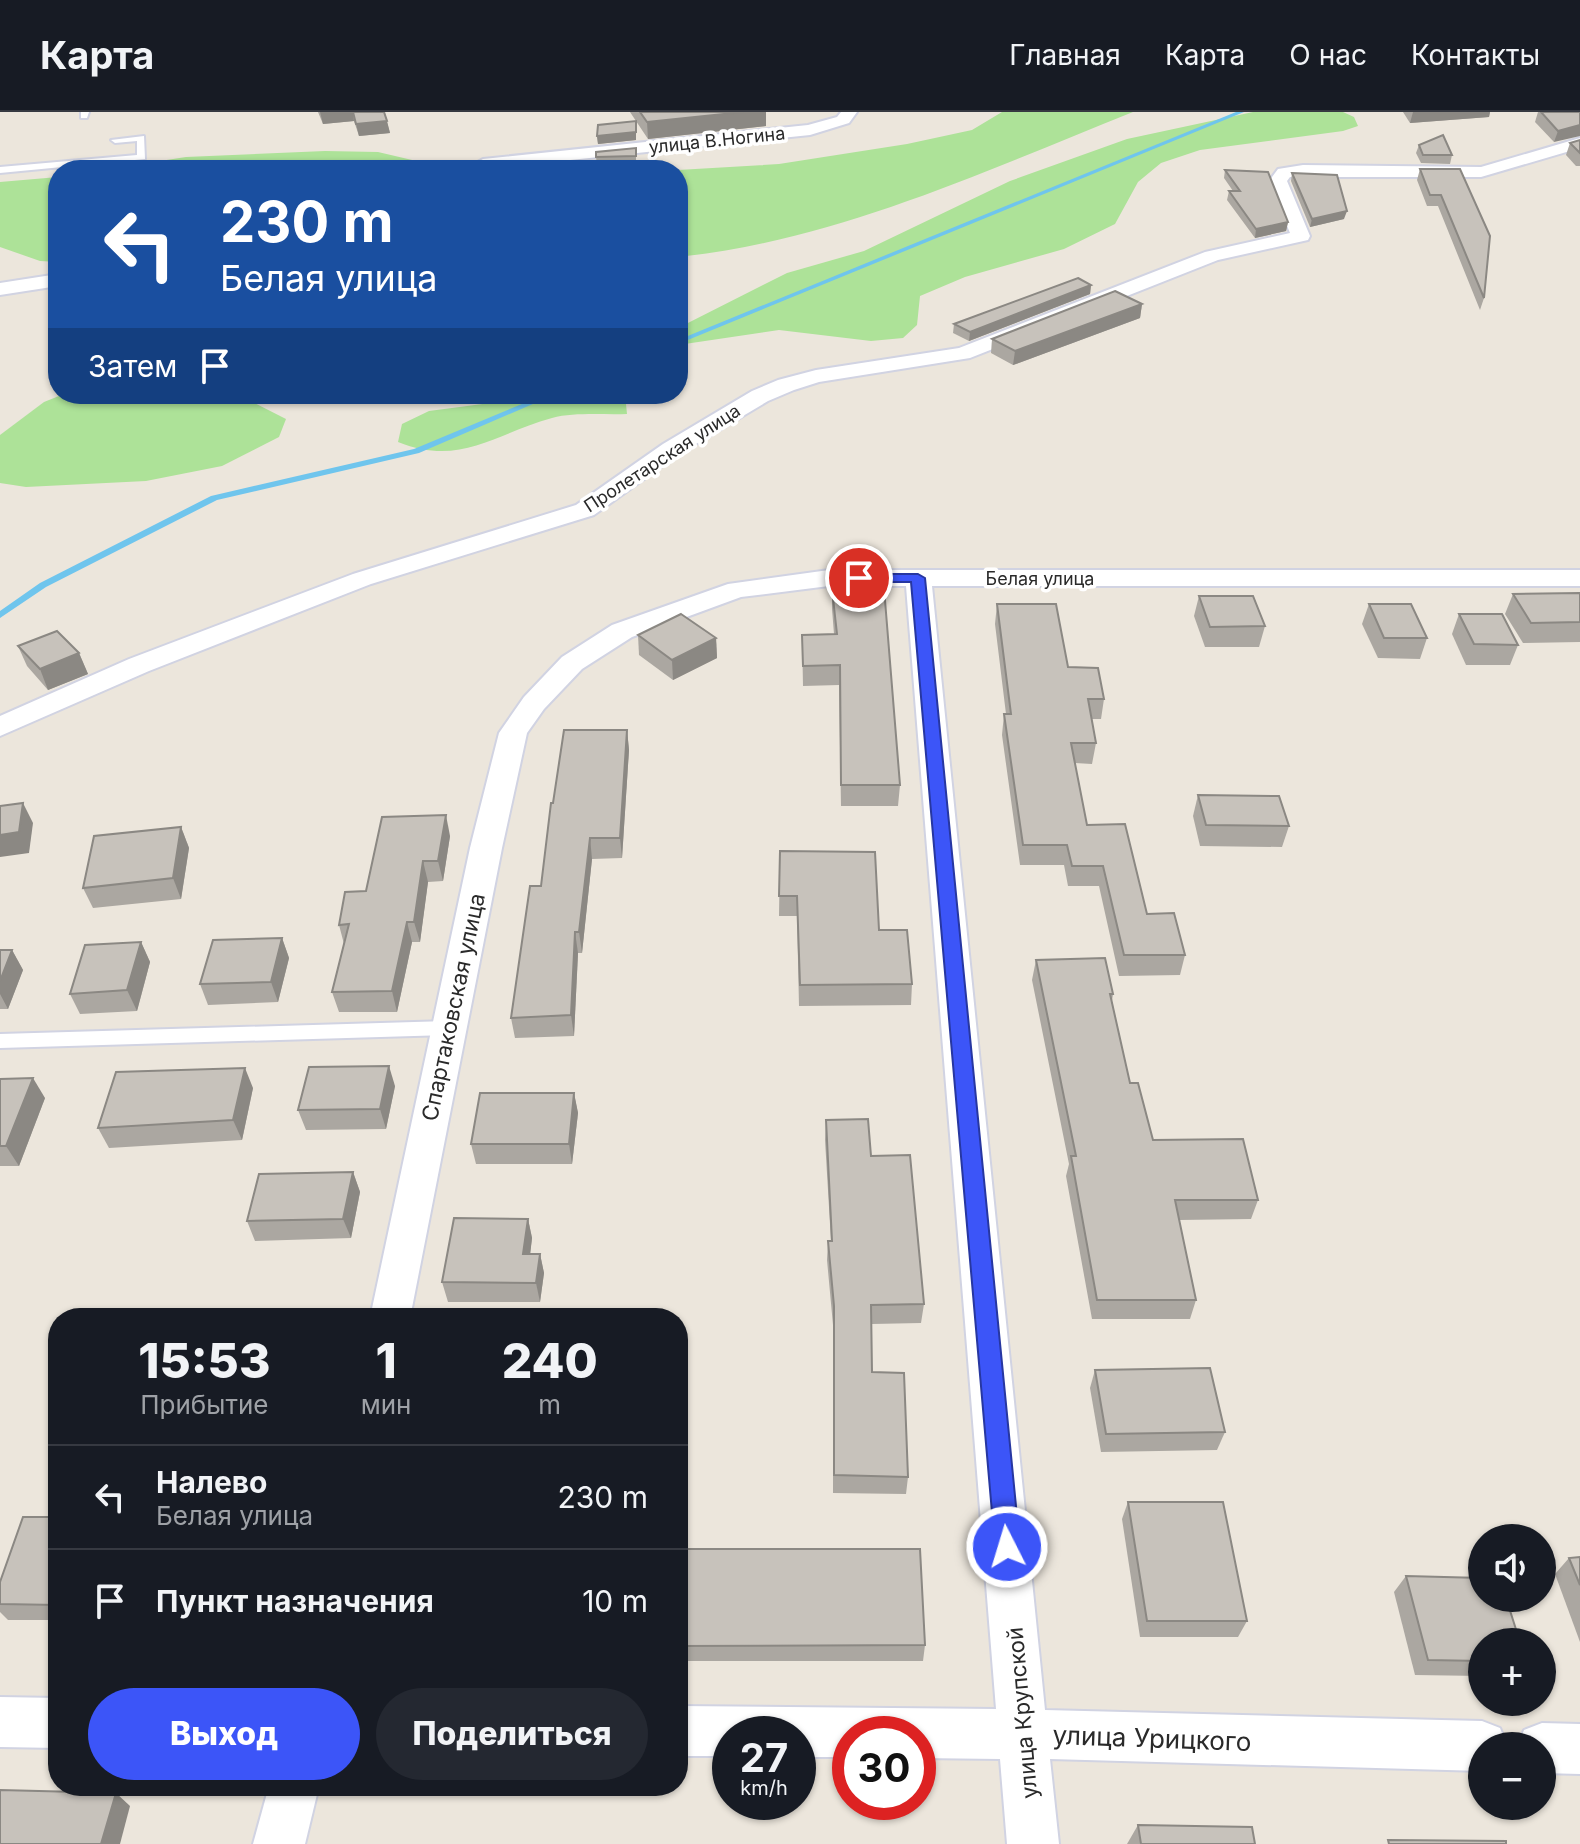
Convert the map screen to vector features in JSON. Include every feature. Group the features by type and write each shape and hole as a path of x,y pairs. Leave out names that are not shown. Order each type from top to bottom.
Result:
{"street":[{"name":"улица В.Ногина","path":"521,160 810,130 843,120 849,112"},
{"name":"Пролетарская улица","path":"0,727 139,665 362,579 585,510 671,449 760,396 786,385 816,376 963,354 1212,256 1301,236 1278,181 1284,173 1303,170 1489,171 1541,156 1556,147 1580,143"},
{"path":"0,289 48,282"},
{"name":"Белая улица","path":"534,703 572,663 622,631 737,590 829,578 1580,578"},
{"name":"улица Крупской","path":"918,578 1033,1844"},
{"name":"Спартаковская улица","path":"392,1308 503,770 513,733 534,703"},
{"path":"0,1722 48,1723"},
{"name":"улица Урицкого","path":"688,1731 1025,1734 1468,1746"},
{"path":"1556,1748 1580,1749"},
{"path":"279,1844 291,1796"}],"lane":[{"path":"109,160 142,157 141,138 115,140"},
{"path":"0,170 48,166"},
{"path":"0,1041 448,1028"}],"green space":[{"path":"1002,112 1133,112 966,179 853,219 796,235 688,255 688,169 779,164 907,144 972,130"},
{"path":"1253,112 1343,112 1354,117 1358,126 1343,131 1200,150 1161,163 1138,182 1115,224 1064,249 965,277 920,296 917,325 903,338 871,341 779,330 688,344 688,323 787,273 864,251 1010,181 1127,139"},
{"path":"325,151 378,152 412,160 167,160"},
{"path":"48,178 48,261 0,247 0,182"},
{"path":"44,402 257,404 286,419 279,437 222,466 146,481 26,487 0,483 0,435"},
{"path":"482,404 626,404 627,414 561,416 459,450 420,449 398,442 402,424 429,411"}],"building":[{"path":"353,112 384,112 387,121 356,124"},
{"path":"640,112 743,112 647,122"},
{"path":"1541,112 1580,112 1580,125 1558,131"},
{"path":"636,121 636,132 597,136 598,125"},
{"path":"1443,135 1452,155 1423,155 1419,145"},
{"path":"1580,140 1580,153 1570,143"},
{"path":"636,148 636,156 596,157 596,152"},
{"path":"1420,169 1460,169 1490,236 1484,298 1441,195 1430,195"},
{"path":"1225,170 1268,172 1288,222 1256,229 1229,191 1240,191"},
{"path":"1292,173 1337,175 1347,211 1312,219"},
{"path":"1078,278 1091,285 970,332 954,324"},
{"path":"1115,291 1142,304 1015,351 992,339"},
{"path":"884,588 900,785 841,785 840,665 803,666 802,635 837,634 832,589"},
{"path":"1580,593 1580,622 1531,623 1513,594"},
{"path":"1199,596 1253,596 1265,626 1210,627"},
{"path":"997,604 1056,604 1068,667 1098,668 1104,699 1088,699 1096,743 1071,743 1087,825 1125,824 1147,914 1174,913 1185,955 1124,955 1103,866 1072,866 1067,845 1023,845 1004,714 1011,714"},
{"path":"1369,604 1411,604 1427,638 1384,638"},
{"path":"681,614 716,638 672,660 638,635"},
{"path":"1459,614 1502,614 1518,645 1474,644"},
{"path":"57,631 79,653 40,669 18,646"},
{"path":"564,730 627,730 620,838 590,838 579,932 575,932 571,1015 511,1018 530,886 541,886"},
{"path":"1198,795 1279,796 1289,826 1206,825"},
{"path":"23,803 19,832 0,835 0,806"},
{"path":"446,815 438,861 423,861 414,922 407,922 392,991 332,992 349,924 339,925 345,892 366,891 382,817"},
{"path":"181,827 173,878 83,888 94,836"},
{"path":"780,851 875,852 879,930 907,930 912,984 800,985 797,896 779,896"},
{"path":"282,938 271,982 200,984 213,940"},
{"path":"141,942 127,990 70,994 85,945"},
{"path":"0,950 12,950 0,981"},
{"path":"1105,958 1130,1083 1138,1083 1153,1140 1243,1139 1258,1200 1175,1200 1196,1300 1097,1300 1071,1156 1076,1156 1036,960"},
{"path":"389,1066 380,1109 298,1110 309,1067"},
{"path":"245,1068 233,1120 98,1128 116,1072"},
{"path":"33,1078 6,1146 0,1146 0,1079"},
{"path":"480,1093 574,1093 569,1144 471,1144"},
{"path":"868,1119 871,1156 910,1155 924,1304 871,1305 872,1372 904,1373 908,1477 834,1475 834,1306 828,1241 832,1241 826,1120"},
{"path":"353,1172 343,1219 247,1221 259,1174"},
{"path":"454,1218 528,1219 523,1254 540,1254 536,1283 442,1282"},
{"path":"1210,1368 1225,1432 1106,1434 1095,1370"},
{"path":"1128,1502 1223,1502 1247,1621 1147,1621"},
{"path":"23,1517 48,1517 48,1605 0,1604 0,1582"},
{"path":"688,1549 920,1549 925,1645 688,1646"},
{"path":"1580,1557 1580,1585 1569,1558"},
{"path":"1406,1576 1468,1578 1468,1612 1510,1612 1516,1628 1468,1628 1468,1661 1428,1660"},
{"path":"0,1790 48,1791 48,1796 115,1796 101,1844 0,1844"},
{"path":"1138,1825 1252,1827 1255,1844 1141,1844"},
{"path":"1388,1840 1506,1841 1506,1844 1389,1844"}],"waterway":[{"path":"688,338 1241,112"},
{"path":"0,615 43,585 214,498 416,451 528,404"}],"route":[{"path":"859,578 918,578 1007,1547"}]}
